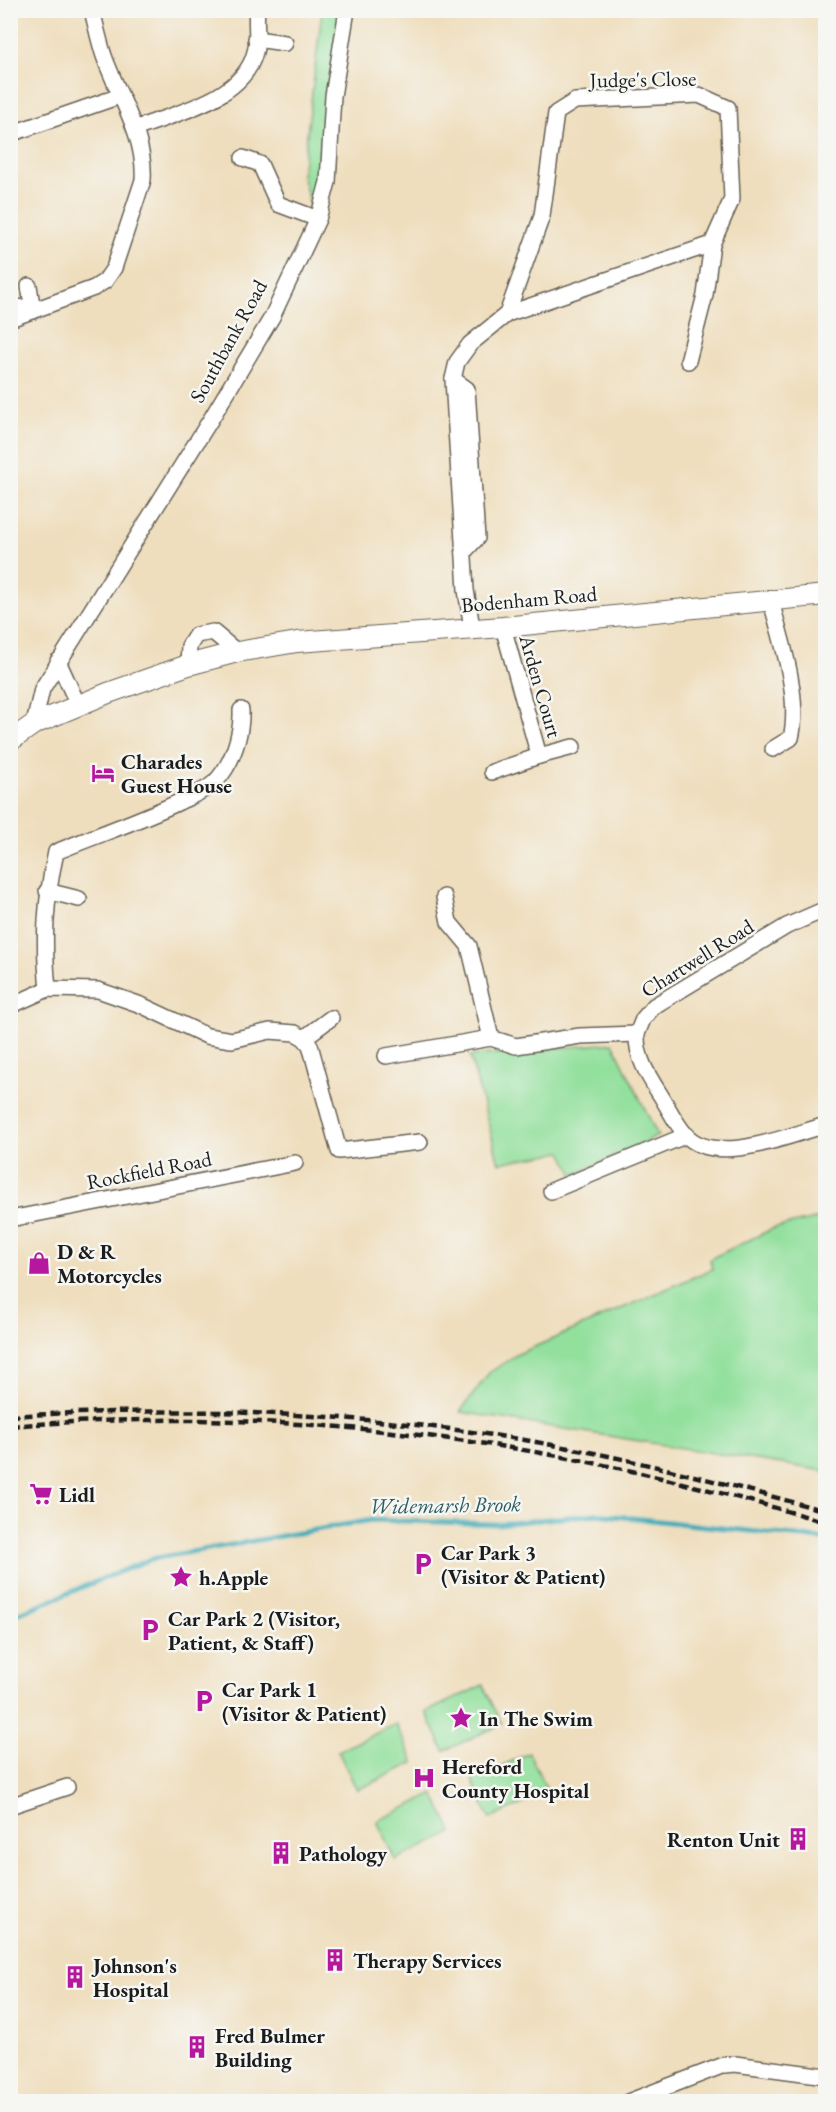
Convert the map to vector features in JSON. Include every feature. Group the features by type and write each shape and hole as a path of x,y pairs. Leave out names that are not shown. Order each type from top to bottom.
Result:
{"street":[{"path":"10,319 94,288 105,280 114,268 143,180 144,167 135,129 103,54 92,10"},
{"path":"135,129 225,93 247,73 256,51 257,10"},
{"name":"Southbank Road","path":"34,724 42,689 212,419 272,317 318,219 328,182 333,96 347,10"},
{"path":"256,39 285,44"},
{"name":"Judge's Close","path":"507,314 542,216 556,113 575,101 699,95 728,108 732,199 712,244"},
{"path":"10,134 120,96"},
{"path":"243,158 260,164 278,204 318,219"},
{"path":"472,628 465,590 464,552 477,538 467,389 453,379 457,362 470,344 507,314 712,244 705,295 688,361"},
{"path":"29,286 33,311"},
{"path":"10,305 33,311"},
{"name":"Bodenham Road","path":"34,724 78,705 188,665 237,652 297,642 502,627 825,594"},
{"path":"770,598 796,720 791,738 772,749"},
{"name":"Arden Court","path":"502,627 539,756"},
{"path":"58,661 78,705"},
{"path":"48,989 43,940 47,891 56,852 209,788 218,780 235,746 241,723 241,710"},
{"path":"10,741 34,724"},
{"name":"Arden Court","path":"492,772 573,747"},
{"path":"47,891 79,899"},
{"path":"444,897 449,922 469,946 491,1038"},
{"name":"Chartwell Road","path":"637,1034 643,1019 654,1006 787,926 825,909"},
{"path":"10,1006 48,989 98,990 141,1005 207,1036 232,1040 270,1031 295,1033 307,1042 339,1150 420,1142"},
{"path":"307,1042 331,1018"},
{"path":"386,1056 491,1038 516,1046 580,1036 637,1034 636,1048 642,1064 687,1135 700,1145 721,1150 754,1145 825,1125"},
{"path":"551,1191 687,1135"},
{"name":"Rockfield Road","path":"10,1219 295,1163"},
{"path":"10,1806 67,1787"},
{"path":"628,2102 724,2065 735,2064 825,2076"}],"green space":[{"path":"322,11 341,11 312,212 302,175"},
{"path":"613,1043 658,1136 574,1175 562,1152 499,1163 470,1056"},
{"path":"825,1217 825,1471 460,1412 489,1373 516,1355 712,1269 710,1259 774,1228"},
{"path":"483,1685 502,1724 444,1751 426,1712"},
{"path":"396,1724 414,1763 357,1790 338,1751"},
{"path":"529,1753 548,1792 490,1819 472,1780"},
{"path":"434,1794 453,1833 395,1860 377,1821"}],"waterway":[{"name":"Widemarsh Brook","path":"10,1617 151,1559 372,1520 498,1524 597,1514 821,1539"}],"railway":[{"path":"10,1416 153,1411 224,1412 367,1420 438,1428 508,1437 610,1456 826,1511"},
{"path":"10,1426 153,1420 224,1421 367,1429 438,1437 610,1466 703,1488 826,1522"}],"place":[{"name":"Charades Guest House","path":"103,773"},
{"name":"D & R Motorcycles","path":"39,1263"},
{"name":"Lidl","path":"41,1494"},
{"name":"Car Park 3 (Visitor & Patient)","path":"423,1564"},
{"name":"h.Apple","path":"181,1577"},
{"name":"Car Park 2 (Visitor, Patient, & Staff)","path":"150,1630"},
{"name":"Car Park 1 (Visitor & Patient)","path":"204,1701"},
{"name":"In The Swim","path":"461,1718"},
{"name":"Hereford County Hospital","path":"424,1778"},
{"name":"Renton Unit","path":"798,1839"},
{"name":"Pathology","path":"281,1853"},
{"name":"Therapy Services","path":"335,1960"},
{"name":"Johnson's Hospital","path":"75,1977"},
{"name":"Fred Bulmer Building","path":"197,2047"}]}
